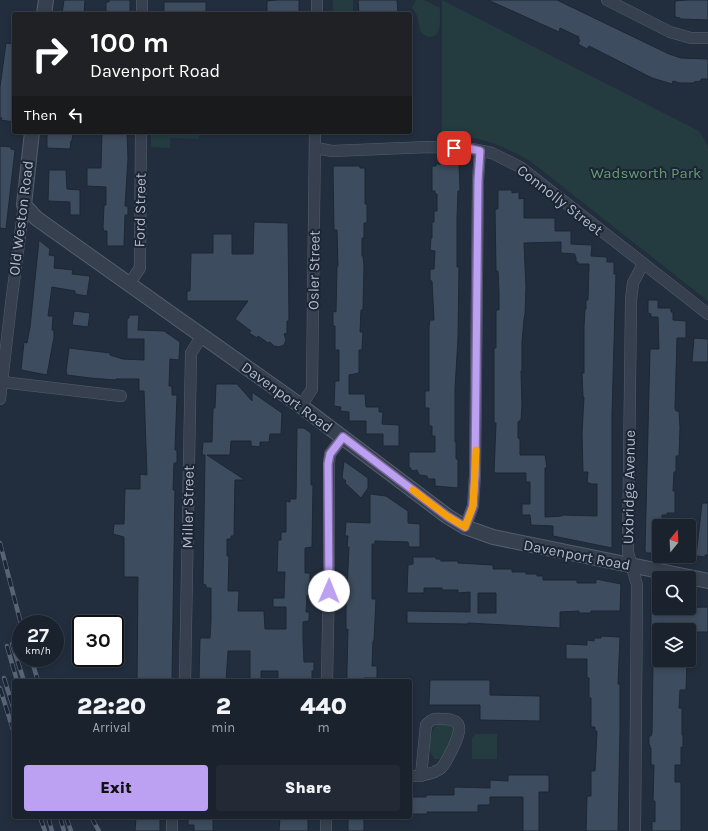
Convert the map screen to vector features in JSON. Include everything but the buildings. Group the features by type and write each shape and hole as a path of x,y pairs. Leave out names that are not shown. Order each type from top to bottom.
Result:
{"street":[{"path":"44,12 46,0"},
{"path":"142,0 142,12"},
{"path":"316,12 317,0"},
{"path":"612,1 670,32 682,36 708,38"},
{"name":"Old Weston Road","path":"0,399 32,134"},
{"name":"Ford Street","path":"129,284 140,268 141,134"},
{"name":"Osler Street","path":"301,406 312,389 316,134"},
{"name":"Connolly Street","path":"316,148 332,150 467,148 492,154 520,167 708,314"},
{"path":"465,527 473,506 475,475 478,180 480,151"},
{"name":"Davenport Road","path":"24,205 36,218 301,406 447,516 465,527 492,538 708,581"},
{"name":"Uxbridge Avenue","path":"635,831 637,584 628,552 631,300 633,283 643,264"},
{"name":"Miller Street","path":"185,679 191,353 202,336"},
{"path":"2,382 121,396"},
{"path":"327,679 329,576 328,464 330,454 343,437"},
{"path":"434,719 448,719 456,721 459,726 459,734 447,760 442,767 434,772 416,776 426,725 434,719"},
{"path":"172,819 172,831"},
{"path":"326,819 326,831"}],"green space":[{"path":"333,0 353,0 353,12 333,12"},
{"path":"416,0 424,0 440,8 440,26 437,34 434,36 429,37 420,30 416,13 412,8"},
{"name":"Wadsworth Park","path":"442,0 699,131 708,146 708,301 530,161 498,145 488,142 455,135 442,135"},
{"path":"151,134 199,134 199,139 170,138 170,148 151,147"},
{"path":"437,724 453,725 456,732 442,759 435,759 432,756 430,747 432,732"},
{"path":"476,734 497,734 497,759 472,759 472,738"}],"railway":[{"path":"0,543 19,615"},
{"path":"7,646 16,679"},
{"path":"19,667 23,679"},
{"path":"34,667 37,679"},
{"path":"4,678 12,704"},
{"path":"0,688 12,727"},
{"path":"41,819 45,831"},
{"path":"49,819 52,831"},
{"path":"61,819 64,831"},
{"path":"67,819 71,831"},
{"path":"92,819 99,831"}],"slow traffic":[{"path":"413,490 447,516 465,527 473,506 476,450"}],"route":[{"path":"329,591 328,464 330,454 343,437 447,516 465,527 472,510 475,475 478,180 480,151 467,148 454,148"}]}
